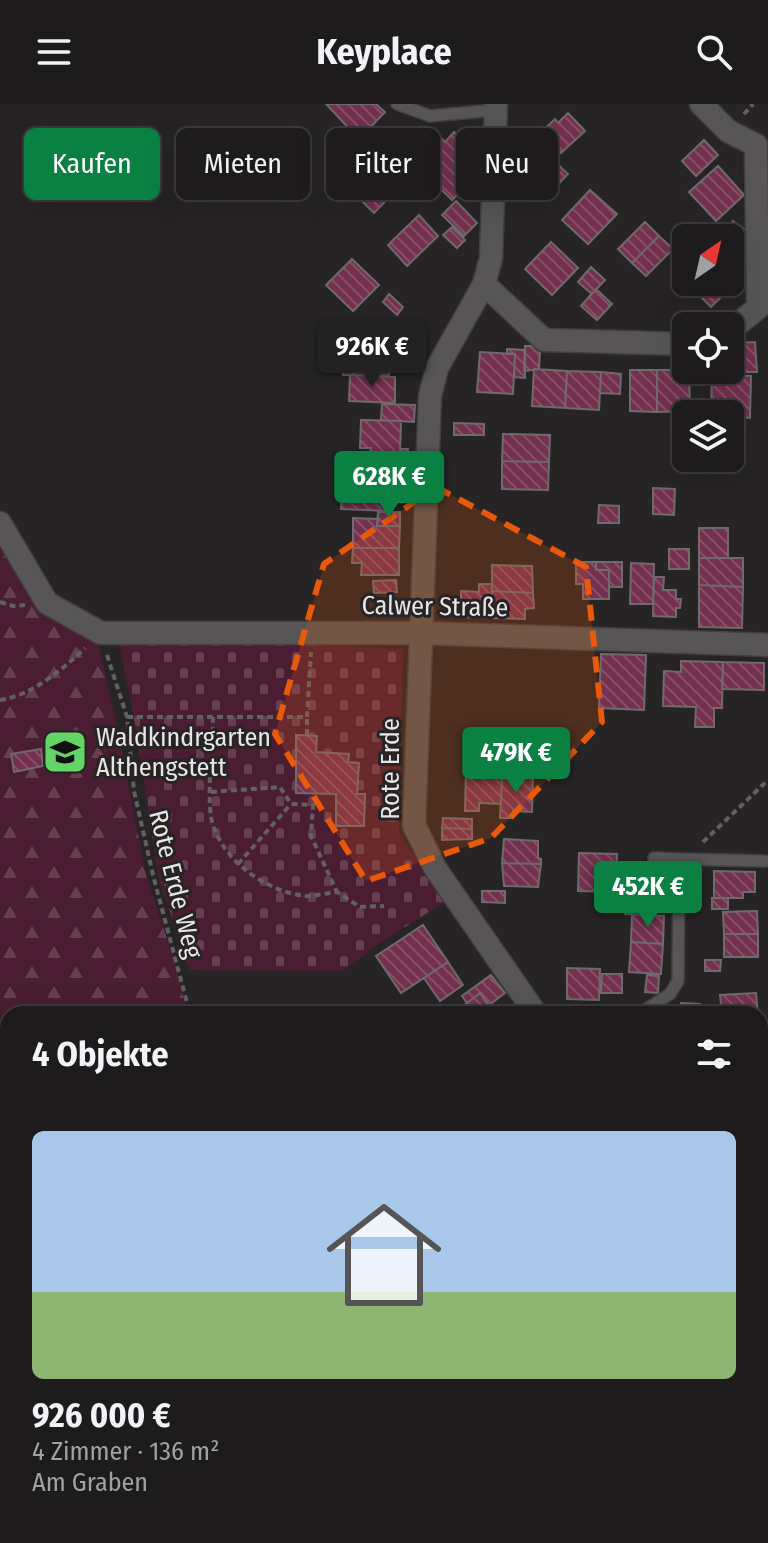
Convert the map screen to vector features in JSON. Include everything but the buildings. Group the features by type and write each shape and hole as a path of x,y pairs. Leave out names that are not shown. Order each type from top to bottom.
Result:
{"street":[{"path":"701,104 728,131 756,145 758,308 744,319"},
{"name":"Rote Erde","path":"496,107 491,258 484,284 437,368 430,396 414,825 435,868 530,1006"},
{"path":"484,284 544,340 672,344"},
{"path":"0,523 47,603 101,633"},
{"name":"Calwer Straße","path":"101,633 420,633 768,645"}],"lane":[{"path":"397,104 430,116 496,107"},
{"path":"654,858 765,861"},
{"path":"651,1006 670,994 678,981 679,859"}],"path":[{"path":"0,700 13,698 64,667 101,633"},
{"path":"307,735 311,659"},
{"name":"Rote Erde Weg","path":"111,669 127,717 134,791 188,1006"},
{"path":"127,717 307,717"},
{"path":"213,717 211,818 222,842 238,864 274,888 307,896 337,892"},
{"path":"679,859 702,844 768,780"},
{"path":"211,792 280,787 291,804"},
{"path":"238,864 291,804"},
{"path":"291,804 313,805 311,836 337,892 360,907 384,906"}],"highlighted area":[{"path":"436,487 586,567 602,722 491,838 366,881 275,734 324,564"}],"green space":[{"path":"0,540 98,641 146,875 176,966 185,1006 0,1006"},
{"path":"122,641 237,641 403,649 399,834 446,901 374,947 343,971 190,970 158,876 134,717 120,649"}],"place":[{"name":"Waldkindrgarten Althengstett","path":"65,752"}]}
